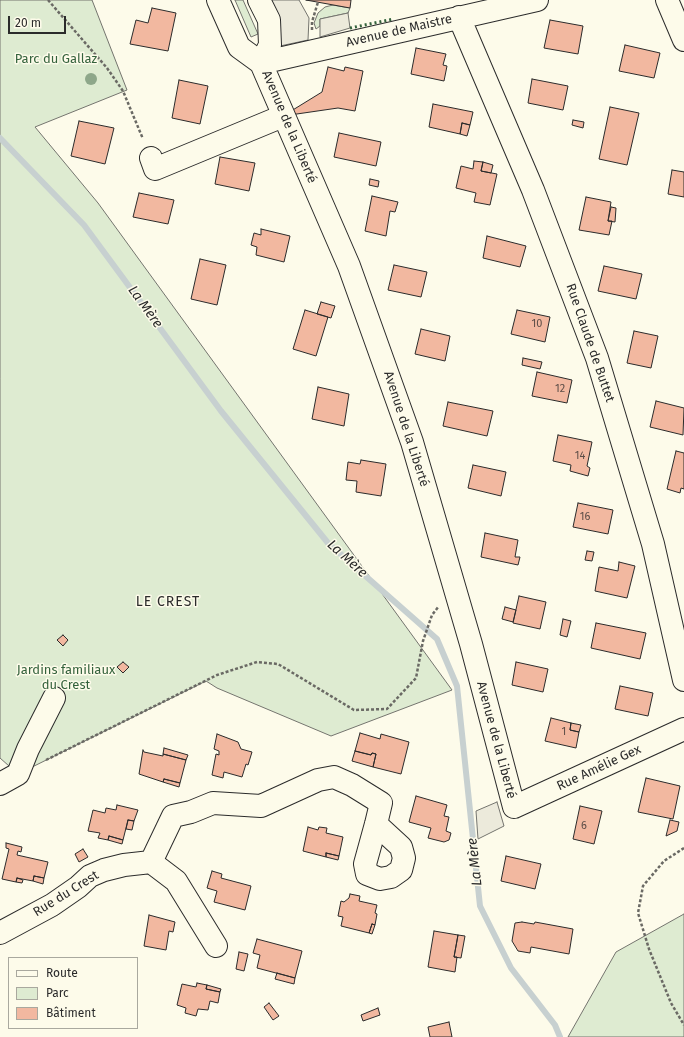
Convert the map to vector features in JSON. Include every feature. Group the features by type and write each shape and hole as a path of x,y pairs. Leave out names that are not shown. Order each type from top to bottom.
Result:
{"street":[{"name":"Avenue de la Liberté","path":"218,0 239,47 261,63 349,266 412,442 471,644 514,807"},
{"name":"Avenue de la Liberté","path":"259,0 268,20 270,44 261,63"},
{"name":"Avenue de Maistre","path":"261,63 312,50 537,0"},
{"path":"667,0 684,40"},
{"name":"Rue Claude de Buttet","path":"459,17 534,190 597,358 653,544 684,680"},
{"path":"151,158 155,169 283,116"},
{"path":"9,779 28,749 54,698"},
{"name":"Rue Amélie Gex","path":"514,807 684,729"},
{"path":"216,946 176,881 151,862 173,816 191,812 213,804 262,806 318,780 334,777 352,785 381,802 376,824"},
{"name":"Rue du Crest","path":"3,928 52,905 78,887 90,876 104,870 124,865 151,862"}],"path":[{"path":"48,0 107,68 123,91 151,158"},
{"path":"312,50 312,22 318,2"},
{"path":"9,779 217,675 257,662 278,664 354,710 387,709 416,678 423,641 432,615"},
{"path":"684,848 664,861 643,886 638,913 649,949 671,1003 684,1025"}],"green space":[{"path":"0,0 92,0 127,90 35,127 98,203 452,690 331,736 217,688 206,681 18,774 0,758"},
{"path":"235,0 243,0 258,34 251,37"},
{"path":"333,5 350,8 348,13 320,19 320,26 316,29 314,23 318,13 325,7"},
{"path":"684,914 684,1037 568,1037 616,952"}],"shaded area":[{"path":"265,0 299,0 309,18 308,40 280,46"},
{"path":"348,13 350,28 320,37 320,19"},
{"path":"497,802 504,826 478,839 476,811"}],"building":[{"path":"306,0 351,0 350,8"},
{"path":"152,8 176,13 168,51 130,44 136,20 148,23"},
{"path":"550,20 583,26 578,54 544,48"},
{"path":"625,45 660,53 654,78 619,71"},
{"path":"416,48 446,54 443,65 447,66 444,81 411,74"},
{"path":"328,67 344,71 345,67 363,71 355,111 338,108 283,116 322,92"},
{"path":"532,79 568,86 563,110 528,103"},
{"path":"179,80 208,86 200,124 172,118"},
{"path":"433,104 473,112 470,125 462,123 460,134 429,127"},
{"path":"610,107 639,113 627,165 599,159"},
{"path":"573,120 584,122 583,128 572,125"},
{"path":"79,121 114,128 105,164 71,156"},
{"path":"462,123 470,125 467,136 460,134"},
{"path":"339,133 381,142 376,166 334,157"},
{"path":"220,157 255,163 249,191 215,184"},
{"path":"474,161 483,162 481,171 497,174 490,205 474,202 476,193 456,188 461,166 473,169"},
{"path":"483,162 493,165 491,173 481,171"},
{"path":"672,170 684,172 684,197 668,194"},
{"path":"370,179 379,181 378,187 369,185"},
{"path":"139,193 174,200 168,224 133,217"},
{"path":"372,196 398,202 395,212 390,211 386,236 365,231"},
{"path":"586,197 611,202 608,221 612,221 609,235 579,230"},
{"path":"611,207 616,208 615,222 608,221"},
{"path":"261,229 290,236 284,262 256,255 257,247 251,245 254,233 261,235"},
{"path":"487,236 526,246 520,267 483,258"},
{"path":"200,259 226,265 217,305 191,299"},
{"path":"394,265 427,272 421,297 388,290"},
{"path":"604,266 642,274 636,299 598,291"},
{"path":"321,302 335,306 331,318 317,314"},
{"path":"305,310 328,317 316,356 293,349"},
{"path":"517,310 550,317 545,342 511,334"},
{"path":"421,329 450,336 445,361 415,354"},
{"path":"634,331 658,336 651,368 627,363"},
{"path":"523,358 542,362 540,369 522,365"},
{"path":"537,372 572,380 567,403 532,396"},
{"path":"318,387 349,394 344,426 312,419"},
{"path":"656,401 684,408 683,435 650,427"},
{"path":"448,402 493,411 487,436 443,426"},
{"path":"558,435 592,442 587,466 590,468 588,476 570,471 571,465 553,461"},
{"path":"676,451 684,453 684,489 681,488 680,493 667,489"},
{"path":"361,460 386,464 381,496 356,492 357,481 346,480 348,462 360,464"},
{"path":"473,465 506,472 501,496 468,488"},
{"path":"578,503 613,510 608,534 573,527"},
{"path":"485,533 518,540 515,557 520,557 518,565 481,557"},
{"path":"587,551 594,552 592,561 585,560"},
{"path":"619,562 635,566 627,598 595,591 599,567 618,571"},
{"path":"519,596 546,602 540,629 513,623"},
{"path":"505,607 516,610 513,622 502,619"},
{"path":"563,619 571,621 567,637 560,635"},
{"path":"596,623 646,633 640,659 591,648"},
{"path":"63,635 68,640 63,646 57,640"},
{"path":"123,662 129,667 123,673 117,667"},
{"path":"516,662 548,669 543,692 512,685"},
{"path":"620,686 653,693 648,716 615,709"},
{"path":"551,718 571,723 570,730 579,732 576,748 545,741"},
{"path":"571,723 581,725 579,732 570,730"},
{"path":"360,733 380,739 381,734 409,742 401,774 373,767 376,754 372,753 371,755 355,751"},
{"path":"217,734 238,742 241,749 252,752 242,777 224,772 223,778 212,775 216,754 219,755 219,751 214,749"},
{"path":"164,748 188,755 186,760 163,754"},
{"path":"143,750 144,752 163,756 163,754 186,760 180,783 164,779 163,782 139,774"},
{"path":"355,751 371,755 372,753 376,754 373,767 352,761"},
{"path":"646,778 680,786 673,819 638,812"},
{"path":"164,779 180,783 179,787 163,782"},
{"path":"416,796 447,805 444,816 449,817 446,831 451,833 449,840 444,842 428,838 431,828 409,822"},
{"path":"117,805 138,810 134,821 128,820 123,840 109,836 108,840 98,838 100,833 88,831 93,810 105,813 106,808 116,810"},
{"path":"580,806 602,811 594,844 573,839"},
{"path":"128,820 134,821 132,830 126,829"},
{"path":"670,820 679,822 677,831 666,836"},
{"path":"308,827 318,830 319,827 327,828 326,833 343,837 339,856 326,853 326,857 303,851"},
{"path":"109,836 123,840 122,844 108,840"},
{"path":"6,843 22,847 21,852 18,851 17,855 48,862 44,878 34,876 33,881 17,878 16,882 2,879 9,849 6,848"},
{"path":"83,849 88,857 79,862 75,854"},
{"path":"326,853 339,856 338,860 326,857"},
{"path":"506,856 541,864 535,889 501,881"},
{"path":"212,871 222,874 221,878 251,886 245,910 214,902 217,891 207,888"},
{"path":"34,876 44,878 43,884 33,881"},
{"path":"17,878 23,880 22,883 16,882"},
{"path":"350,894 360,896 359,901 377,905 375,925 372,924 369,933 341,926 343,917 338,916 341,901 344,902 349,898"},
{"path":"149,915 175,922 173,932 169,931 166,950 144,946"},
{"path":"522,922 534,924 535,922 573,929 569,954 531,947 530,953 518,951 512,941 515,923"},
{"path":"372,924 375,925 372,934 369,933"},
{"path":"434,931 458,935 454,957 457,957 455,972 428,967"},
{"path":"458,935 465,936 461,958 454,957"},
{"path":"257,939 302,951 295,978 257,968 260,955 253,953"},
{"path":"239,952 248,954 244,971 236,969"},
{"path":"277,973 295,978 294,984 275,979"},
{"path":"197,983 207,985 206,989 220,992 218,1003 210,1001 208,1010 198,1009 196,1016 185,1013 186,1008 177,1005 182,984 196,987"},
{"path":"207,985 221,989 220,992 206,989"},
{"path":"269,1003 279,1016 273,1020 264,1007"},
{"path":"378,1008 380,1015 363,1021 361,1015"},
{"path":"449,1022 452,1037 430,1037 428,1027"}],"waterway":[{"name":"La Mère","path":"0,138 84,225 221,411 328,543 437,639 457,686 480,906 511,968 555,1025 560,1037"}],"hedge":[{"path":"350,28 394,19"}],"district":[{"name":"LE CREST","path":"168,602"}],"park label":[{"name":"Parc du Gallaz","path":"56,59"},
{"name":"Jardins familiaux du Crest","path":"66,678"}]}
